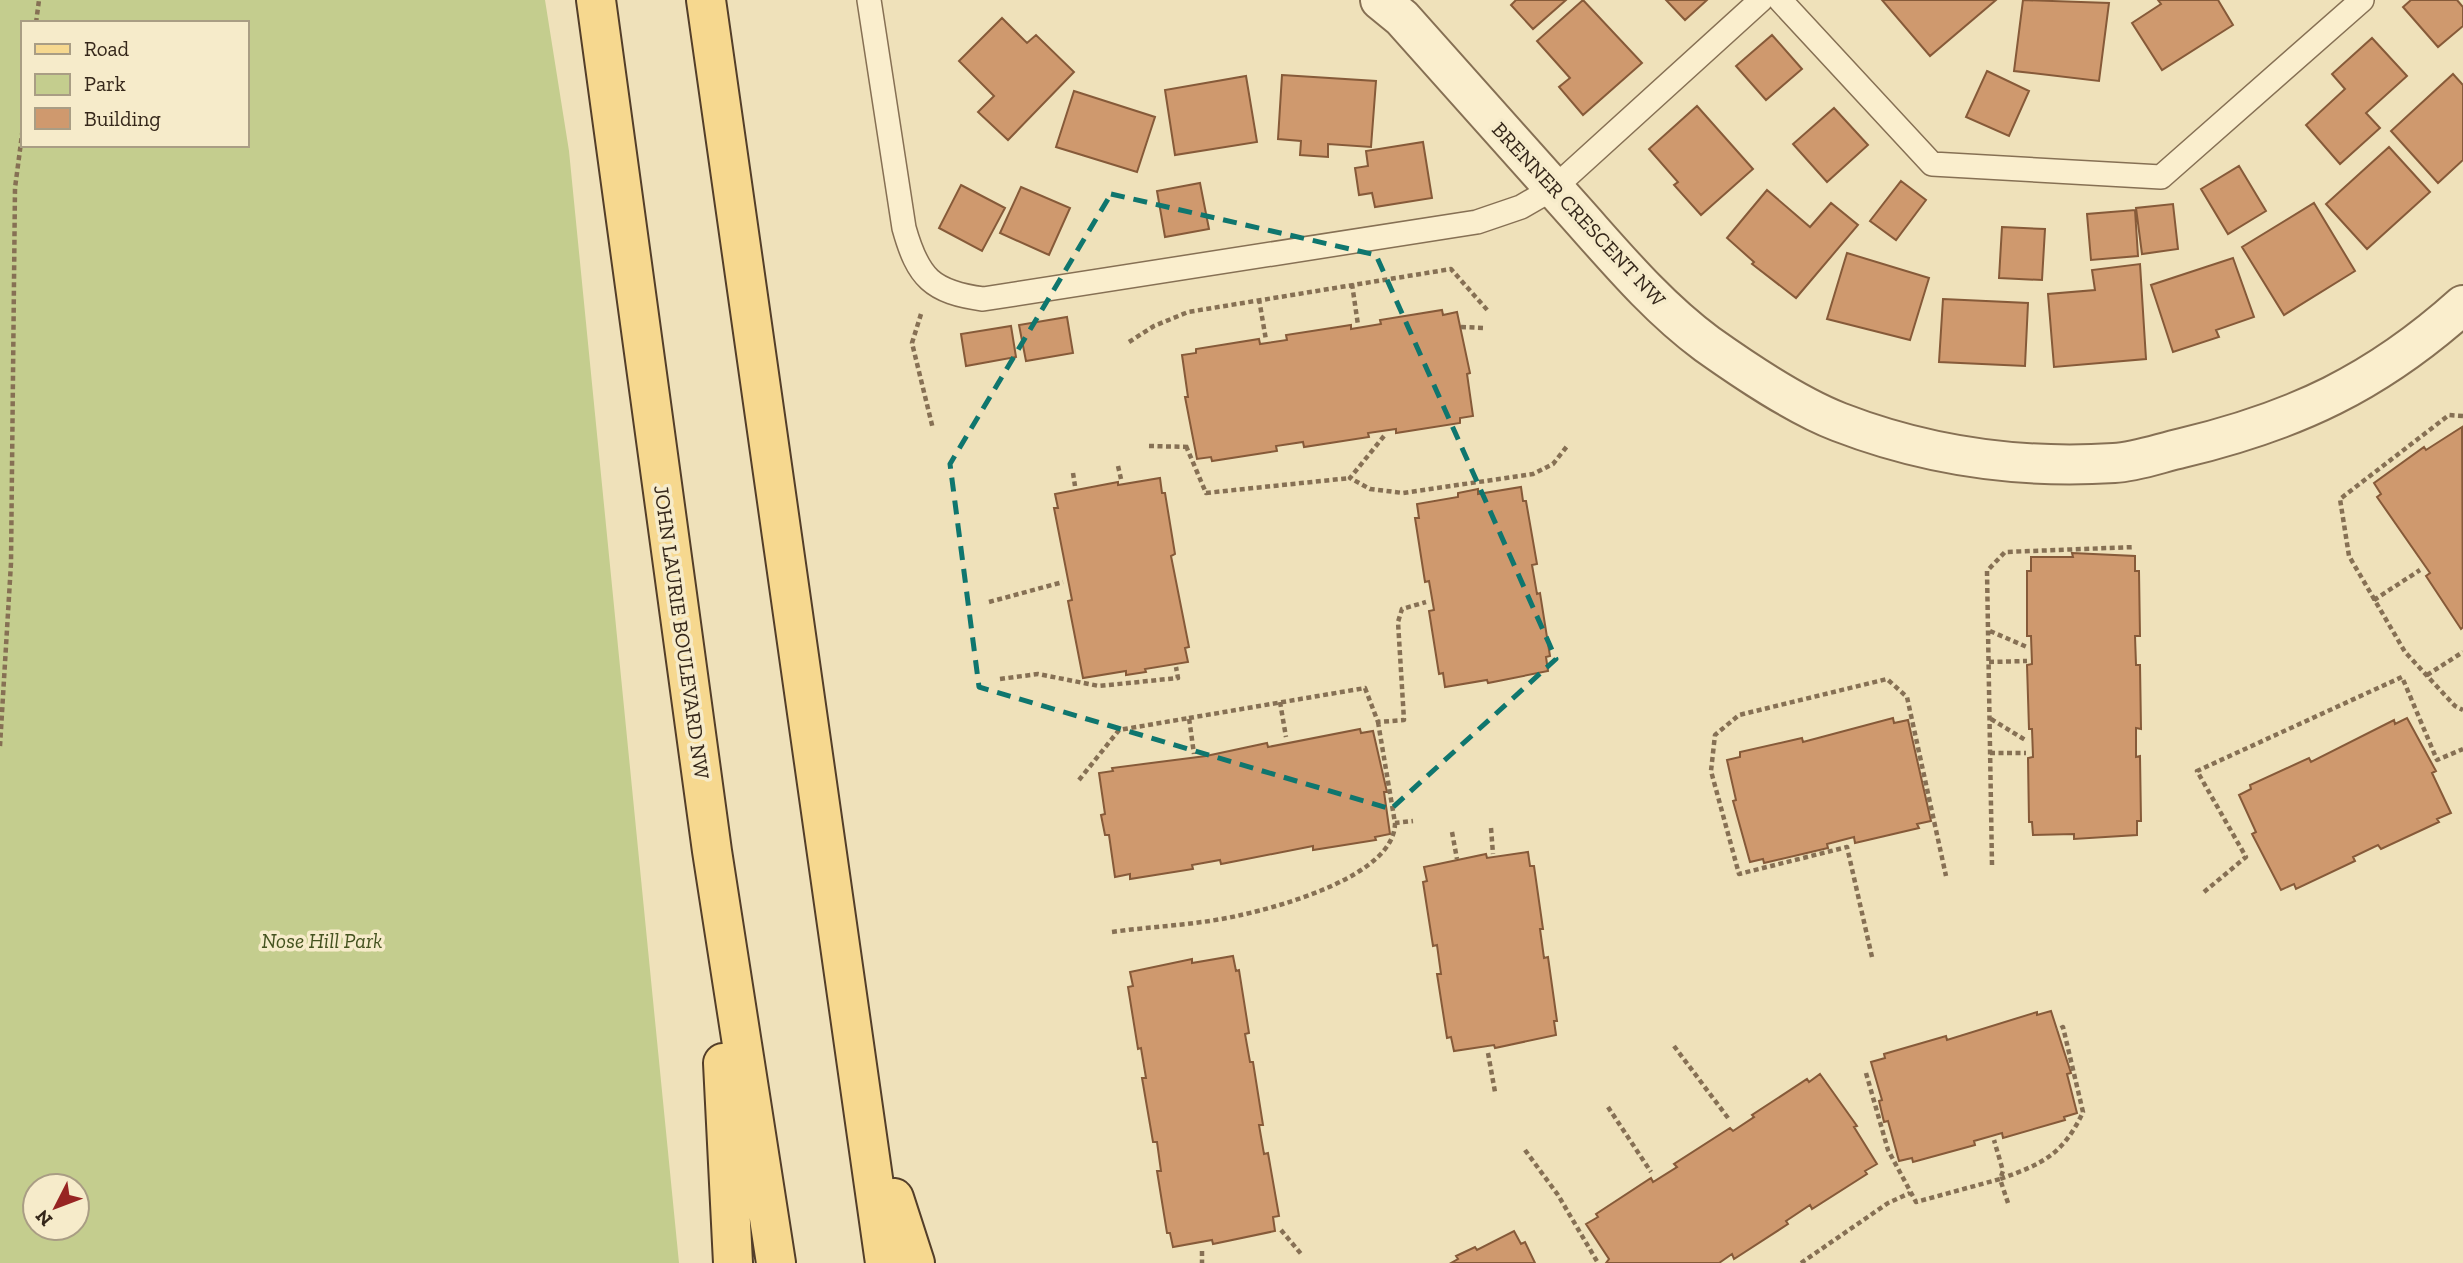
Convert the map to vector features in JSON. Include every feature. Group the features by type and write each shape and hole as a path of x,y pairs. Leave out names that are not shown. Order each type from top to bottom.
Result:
{"main road":[{"name":"JOHN LAURIE BOULEVARD NW","path":"596,0 712,851 776,1263"},
{"path":"706,0 885,1263"},
{"path":"712,851 733,1263"},
{"path":"863,1104 915,1263"}],"street":[{"name":"BRENNER CRESCENT NW","path":"1380,0 1402,18 1646,291 1705,342 1757,377 1835,421 1896,442 1983,461 2117,463 2275,423 2317,406 2379,370 2463,305"}],"lane":[{"path":"869,0 904,228 912,255 931,281 951,294 983,299 1477,222 1521,207 1554,188 1761,0"},
{"path":"1780,0 1932,164 2161,177 2362,0"}],"path":[{"path":"36,21 39,0"},
{"path":"0,746 10,563 15,188 21,142"},
{"path":"1129,342 1154,326 1188,312 1451,269 1489,312"},
{"path":"931,281 912,342 933,429"},
{"path":"1352,284 1358,325"},
{"path":"1259,299 1266,340"},
{"path":"1461,327 1484,328"},
{"path":"2463,416 2449,415 2340,499 2349,556 2374,600 2405,652 2455,706 2463,710"},
{"path":"1350,478 1384,436"},
{"path":"1149,446 1189,447 1206,493 1350,478 1370,489 1403,493 1533,474 1553,464 1568,444"},
{"path":"1118,466 1121,479"},
{"path":"1073,473 1075,486"},
{"path":"1992,865 1987,571 2005,552 2135,547"},
{"path":"2374,600 2420,570"},
{"path":"989,602 1063,582"},
{"path":"1378,722 1404,720 1398,622 1402,609 1426,602"},
{"path":"1990,631 2027,647"},
{"path":"2427,675 2463,652"},
{"path":"1989,662 2027,661"},
{"path":"1000,680 1038,674 1099,686 1178,678 1176,667"},
{"path":"2204,892 2246,857 2197,771 2402,677 2437,760 2463,749"},
{"path":"1872,957 1847,847 1739,874 1711,771 1715,735 1739,715 1887,679 1907,697 1946,876"},
{"path":"1079,780 1119,730 1366,688 1378,722 1395,823 1395,831 1384,852 1362,869 1320,892 1240,916 1112,932"},
{"path":"1280,702 1286,737"},
{"path":"1189,718 1194,754"},
{"path":"1991,719 2027,741"},
{"path":"1990,753 2026,753"},
{"path":"1395,823 1413,821"},
{"path":"1491,828 1493,854"},
{"path":"1452,832 1457,859"},
{"path":"1866,1073 1888,1150 1910,1193 1916,1202 1932,1199 2040,1165 2062,1147 2083,1112 2063,1027 2057,1030"},
{"path":"1674,1046 1728,1118"},
{"path":"1488,1053 1495,1092"},
{"path":"1608,1107 1651,1172"},
{"path":"1994,1140 2003,1171 2000,1179 2008,1203"},
{"path":"1525,1150 1558,1195 1598,1263"},
{"path":"1801,1263 1888,1203 1910,1193"},
{"path":"1281,1230 1302,1255"},
{"path":"1202,1251 1202,1263"}],"highlighted area":[{"path":"1111,194 1376,255 1556,659 1391,809 979,687 950,464"}],"green space":[{"name":"Nose Hill Park","path":"0,0 545,0 569,151 679,1263 0,1263"}],"building":[{"path":"1516,0 1566,0 1533,29 1511,5"},
{"path":"1583,0 1642,63 1583,115 1559,87 1570,78 1537,41"},
{"path":"1666,0 1707,0 1685,20"},
{"path":"1882,0 1996,0 1930,56"},
{"path":"2023,0 2109,3 2099,81 2014,71"},
{"path":"2158,0 2218,0 2233,25 2162,70 2132,23 2161,4"},
{"path":"2411,0 2457,0 2463,7 2463,26 2438,47 2403,7"},
{"path":"1002,18 1027,43 1036,35 1074,72 1008,140 978,112 994,96 959,61"},
{"path":"1772,35 1802,69 1766,100 1736,66"},
{"path":"2372,38 2407,76 2366,113 2380,128 2340,164 2306,125 2345,89 2332,74"},
{"path":"1987,71 2029,91 2009,136 1966,117"},
{"path":"2453,74 2463,85 2463,160 2438,183 2391,131"},
{"path":"1282,75 1376,81 1371,147 1328,144 1328,157 1300,155 1301,141 1278,139"},
{"path":"1246,76 1257,142 1175,155 1165,90"},
{"path":"1074,91 1155,117 1137,172 1056,147"},
{"path":"1697,106 1753,169 1701,215 1674,185 1678,182 1649,149"},
{"path":"1834,108 1868,145 1827,182 1793,144"},
{"path":"1423,142 1432,198 1375,207 1372,193 1359,195 1355,168 1368,166 1366,151"},
{"path":"2389,147 2430,192 2367,249 2326,204"},
{"path":"2239,166 2266,211 2228,234 2201,189"},
{"path":"1901,181 1926,200 1896,240 1870,221"},
{"path":"1200,183 1209,229 1165,237 1157,191"},
{"path":"961,185 1005,208 982,251 939,228"},
{"path":"1021,187 1070,208 1049,255 1000,233"},
{"path":"1767,190 1810,227 1831,203 1858,225 1796,298 1752,264 1754,262 1727,238"},
{"path":"2314,203 2355,271 2284,315 2242,247"},
{"path":"2173,204 2178,249 2142,254 2136,208"},
{"path":"2135,210 2138,256 2091,260 2087,214"},
{"path":"2002,227 2045,229 2042,280 1999,278"},
{"path":"1847,253 1929,278 1910,340 1827,319"},
{"path":"2233,258 2254,317 2216,330 2219,337 2173,352 2151,285"},
{"path":"2140,264 2146,359 2054,367 2048,294 2095,290 2092,270"},
{"path":"1943,299 2028,303 2025,366 1939,362"},
{"path":"1442,310 1443,315 1457,312 1470,373 1467,374 1473,416 1460,418 1460,423 1396,433 1396,429 1368,433 1369,437 1304,447 1303,442 1276,446 1277,451 1212,461 1211,457 1197,459 1185,397 1188,397 1182,355 1196,353 1196,349 1259,339 1260,344 1287,340 1286,335 1351,325 1351,329 1381,324 1380,320"},
{"path":"1067,317 1073,353 1026,361 1019,325"},
{"path":"1011,326 1016,357 966,366 961,334"},
{"path":"2462,427 2461,629 2426,576 2430,573 2377,497 2381,494 2374,483 2424,447 2426,450"},
{"path":"1160,478 1175,554 1171,556 1189,647 1185,648 1188,662 1145,669 1146,672 1126,675 1126,671 1083,678 1068,601 1072,600 1054,508 1058,508 1055,494 1118,482 1118,485"},
{"path":"1521,487 1537,564 1532,565 1537,594 1540,593 1550,656 1546,657 1548,671 1488,683 1487,680 1445,687 1443,673 1439,674 1429,611 1434,610 1429,581 1425,582 1415,518 1419,518 1417,504 1458,497 1458,493 1478,489 1478,494"},
{"path":"2072,553 2135,556 2135,571 2139,571 2140,636 2135,636 2136,665 2140,665 2141,729 2136,728 2136,757 2140,756 2141,821 2137,821 2137,835 2074,839 2074,834 2033,835 2032,822 2029,822 2028,758 2033,757 2032,729 2029,729 2027,665 2032,664 2031,636 2027,636 2027,571 2031,571 2031,557 2073,557"},
{"path":"1893,718 1894,723 1908,720 1931,821 1917,824 1919,828 1855,843 1854,837 1827,844 1828,848 1764,863 1763,859 1750,862 1733,801 1736,800 1727,760 1740,757 1740,752 1802,738 1803,742"},
{"path":"2407,718 2436,771 2432,773 2451,813 2437,819 2439,822 2381,849 2378,845 2353,857 2355,861 2296,889 2294,884 2281,890 2252,834 2256,832 2239,795 2251,789 2250,785 2309,758 2311,762 2394,720 2395,724"},
{"path":"1360,729 1361,733 1373,731 1387,792 1384,792 1390,834 1375,837 1376,840 1313,850 1313,846 1221,864 1220,860 1192,865 1193,869 1130,879 1130,874 1115,877 1109,835 1105,835 1101,815 1105,814 1099,773 1113,771 1112,768 1206,756 1267,743 1268,747"},
{"path":"1528,852 1530,866 1534,866 1543,929 1540,929 1544,958 1548,957 1557,1021 1554,1021 1556,1035 1495,1048 1494,1045 1454,1051 1451,1037 1447,1038 1437,974 1441,974 1437,945 1433,946 1423,882 1427,881 1424,867 1486,854 1487,858"},
{"path":"1233,956 1236,971 1239,970 1249,1033 1245,1034 1250,1062 1253,1062 1263,1125 1259,1125 1264,1154 1268,1153 1279,1216 1273,1217 1275,1231 1213,1244 1212,1240 1173,1247 1170,1233 1167,1233 1157,1171 1161,1171 1157,1142 1153,1142 1142,1078 1146,1078 1141,1048 1138,1049 1128,987 1133,986 1130,972 1192,959 1192,963"},
{"path":"2051,1011 2071,1073 2067,1074 2077,1113 2064,1117 2065,1120 2003,1138 2002,1133 1974,1141 1975,1145 1913,1162 1912,1158 1899,1161 1888,1121 1884,1122 1879,1101 1882,1100 1871,1062 1885,1058 1884,1054 1946,1036 1947,1040 2037,1012 2037,1015"},
{"path":"1820,1074 1857,1126 1854,1127 1877,1164 1865,1171 1867,1174 1812,1209 1810,1205 1786,1221 1788,1224 1734,1259 1732,1254 1719,1263 1606,1263 1609,1259 1586,1224 1598,1217 1596,1214 1651,1178 1653,1182 1677,1167 1674,1164 1730,1128 1733,1131 1754,1117 1752,1115 1807,1079 1809,1082"},
{"path":"1514,1231 1521,1244 1525,1242 1535,1263 1451,1263 1458,1259 1456,1256 1475,1247 1477,1250"}]}
